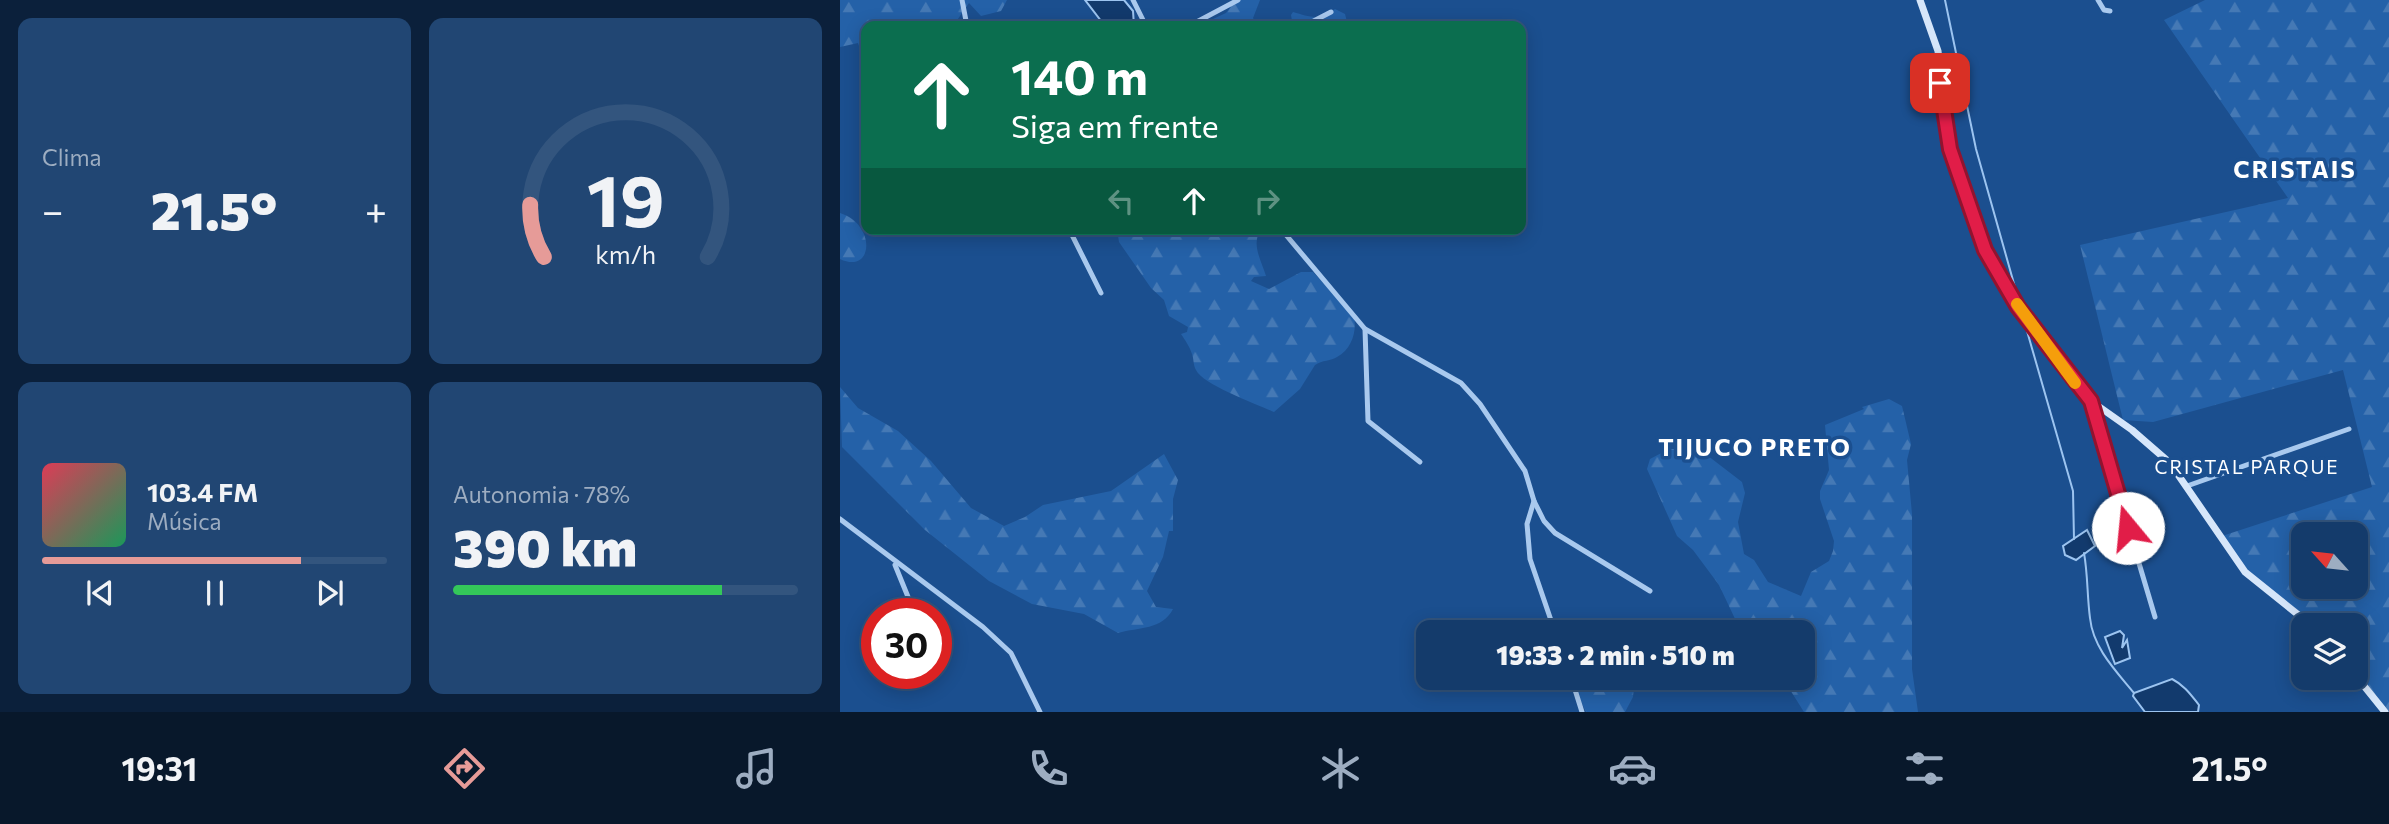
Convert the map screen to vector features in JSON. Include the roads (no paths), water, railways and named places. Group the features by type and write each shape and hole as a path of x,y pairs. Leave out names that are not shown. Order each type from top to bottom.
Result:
{"main road":[{"path":"1920,0 1938,51 1950,149 1985,250 2018,307 2091,401 2158,452 2187,486 2234,561 2297,613"},
{"path":"2367,690 2385,712"}],"street":[{"path":"962,0 966,21"},
{"path":"1133,0 1144,21"},
{"path":"1198,21 1238,0"},
{"path":"2098,0 2105,10 2110,11"},
{"path":"1314,21 1331,12"},
{"path":"1072,235 1101,293"},
{"path":"1287,235 1365,329 1461,383 1472,393 1520,460 1534,501 1544,521 1555,533 1650,591"},
{"path":"1365,329 1368,421 1420,462"},
{"path":"2091,401 2155,617"},
{"path":"2187,486 2349,429"},
{"path":"1534,501 1527,524 1530,559 1551,620"},
{"path":"840,519 988,631 1019,664 1040,712"},
{"path":"894,562 909,598"},
{"path":"1575,690 1582,712"}],"waterway":[{"path":"1945,0 1976,149 2018,298"},
{"path":"2025,324 2073,491 2074,539"},
{"path":"2084,553 2092,629 2100,649 2134,693"}],"district":[{"name":"CRISTAIS","path":"2295,168"},
{"name":"TIJUCO PRETO","path":"1755,446"},
{"name":"CRISTAL PARQUE","path":"2247,466"}]}
